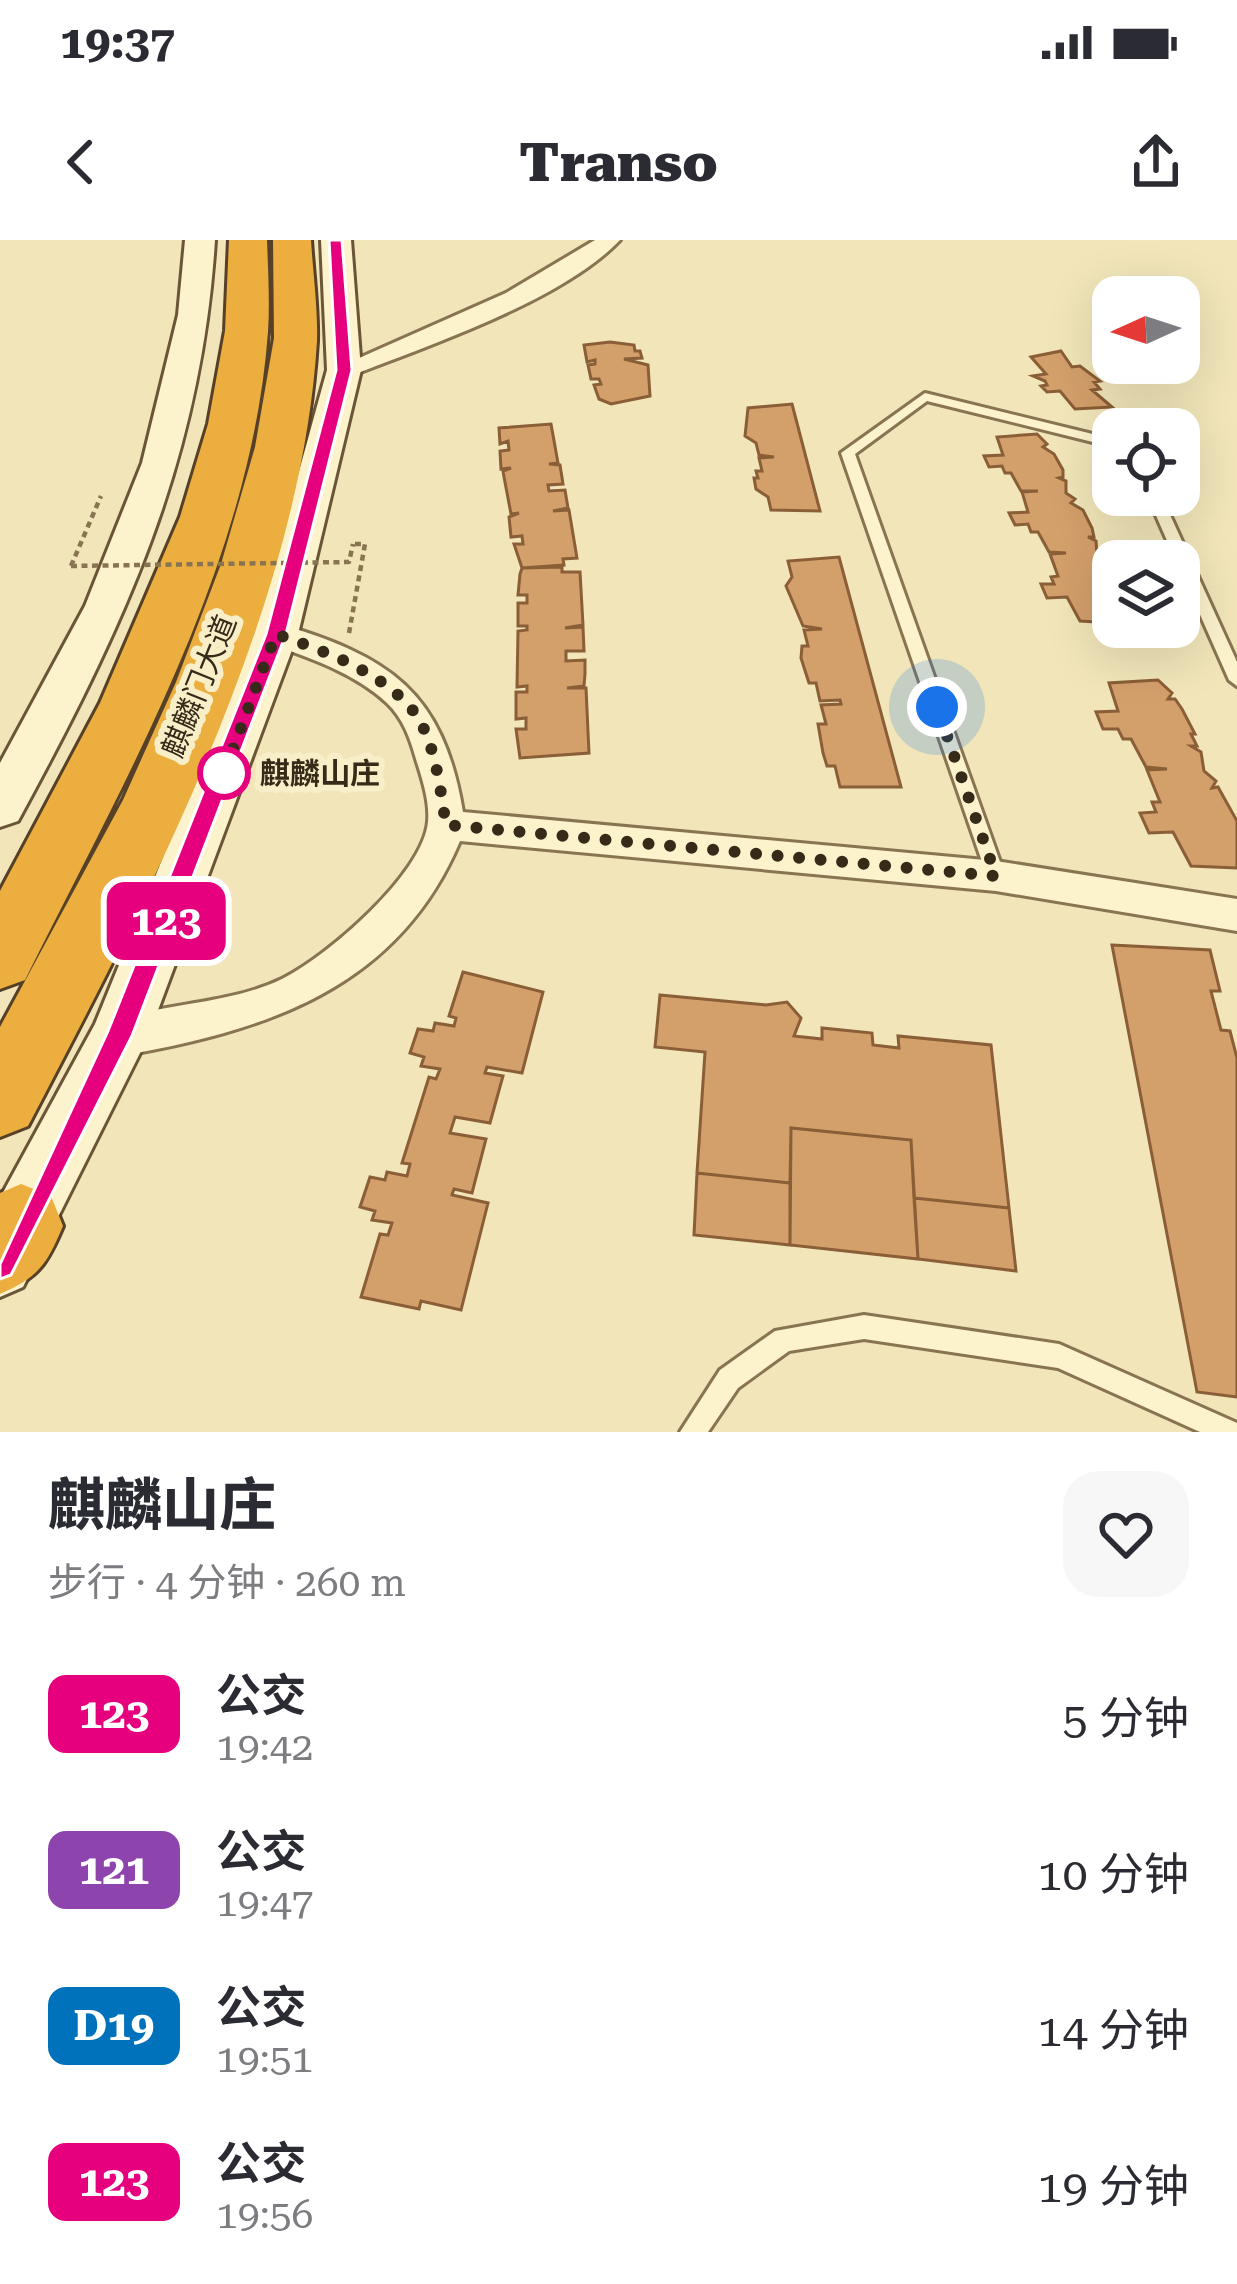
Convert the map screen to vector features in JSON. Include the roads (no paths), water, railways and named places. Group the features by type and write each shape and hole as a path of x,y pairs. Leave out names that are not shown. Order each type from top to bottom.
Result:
{"highway":[{"name":"麒麟门大道","path":"0,958 88,789 167,618 212,490 239,388 249,288 248,240"},
{"name":"麒麟门大道","path":"0,1100 52,1008 160,784 227,622 267,495 289,401 296,320 292,240"},
{"path":"320,240 340,316"}],"street":[{"path":"0,807 54,715 139,527 185,376 198,292 200,240"},
{"name":"麒麟门大道","path":"7,1247 119,1036 276,634 344,370 336,240"},
{"path":"344,370 488,313 558,278 608,240"},
{"path":"119,1036 205,1023 300,990 377,932 424,870 446,825 435,766 412,709 360,668 276,634"},
{"path":"446,825 996,876 1237,915"}],"lane":[{"path":"996,876 848,453 925,397 1092,438"},
{"path":"1163,516 1237,680"},
{"path":"693,1432 729,1379 784,1340 864,1327 1059,1356 1229,1432"}],"place":[{"name":"麒麟山庄","path":"224,773"}]}
